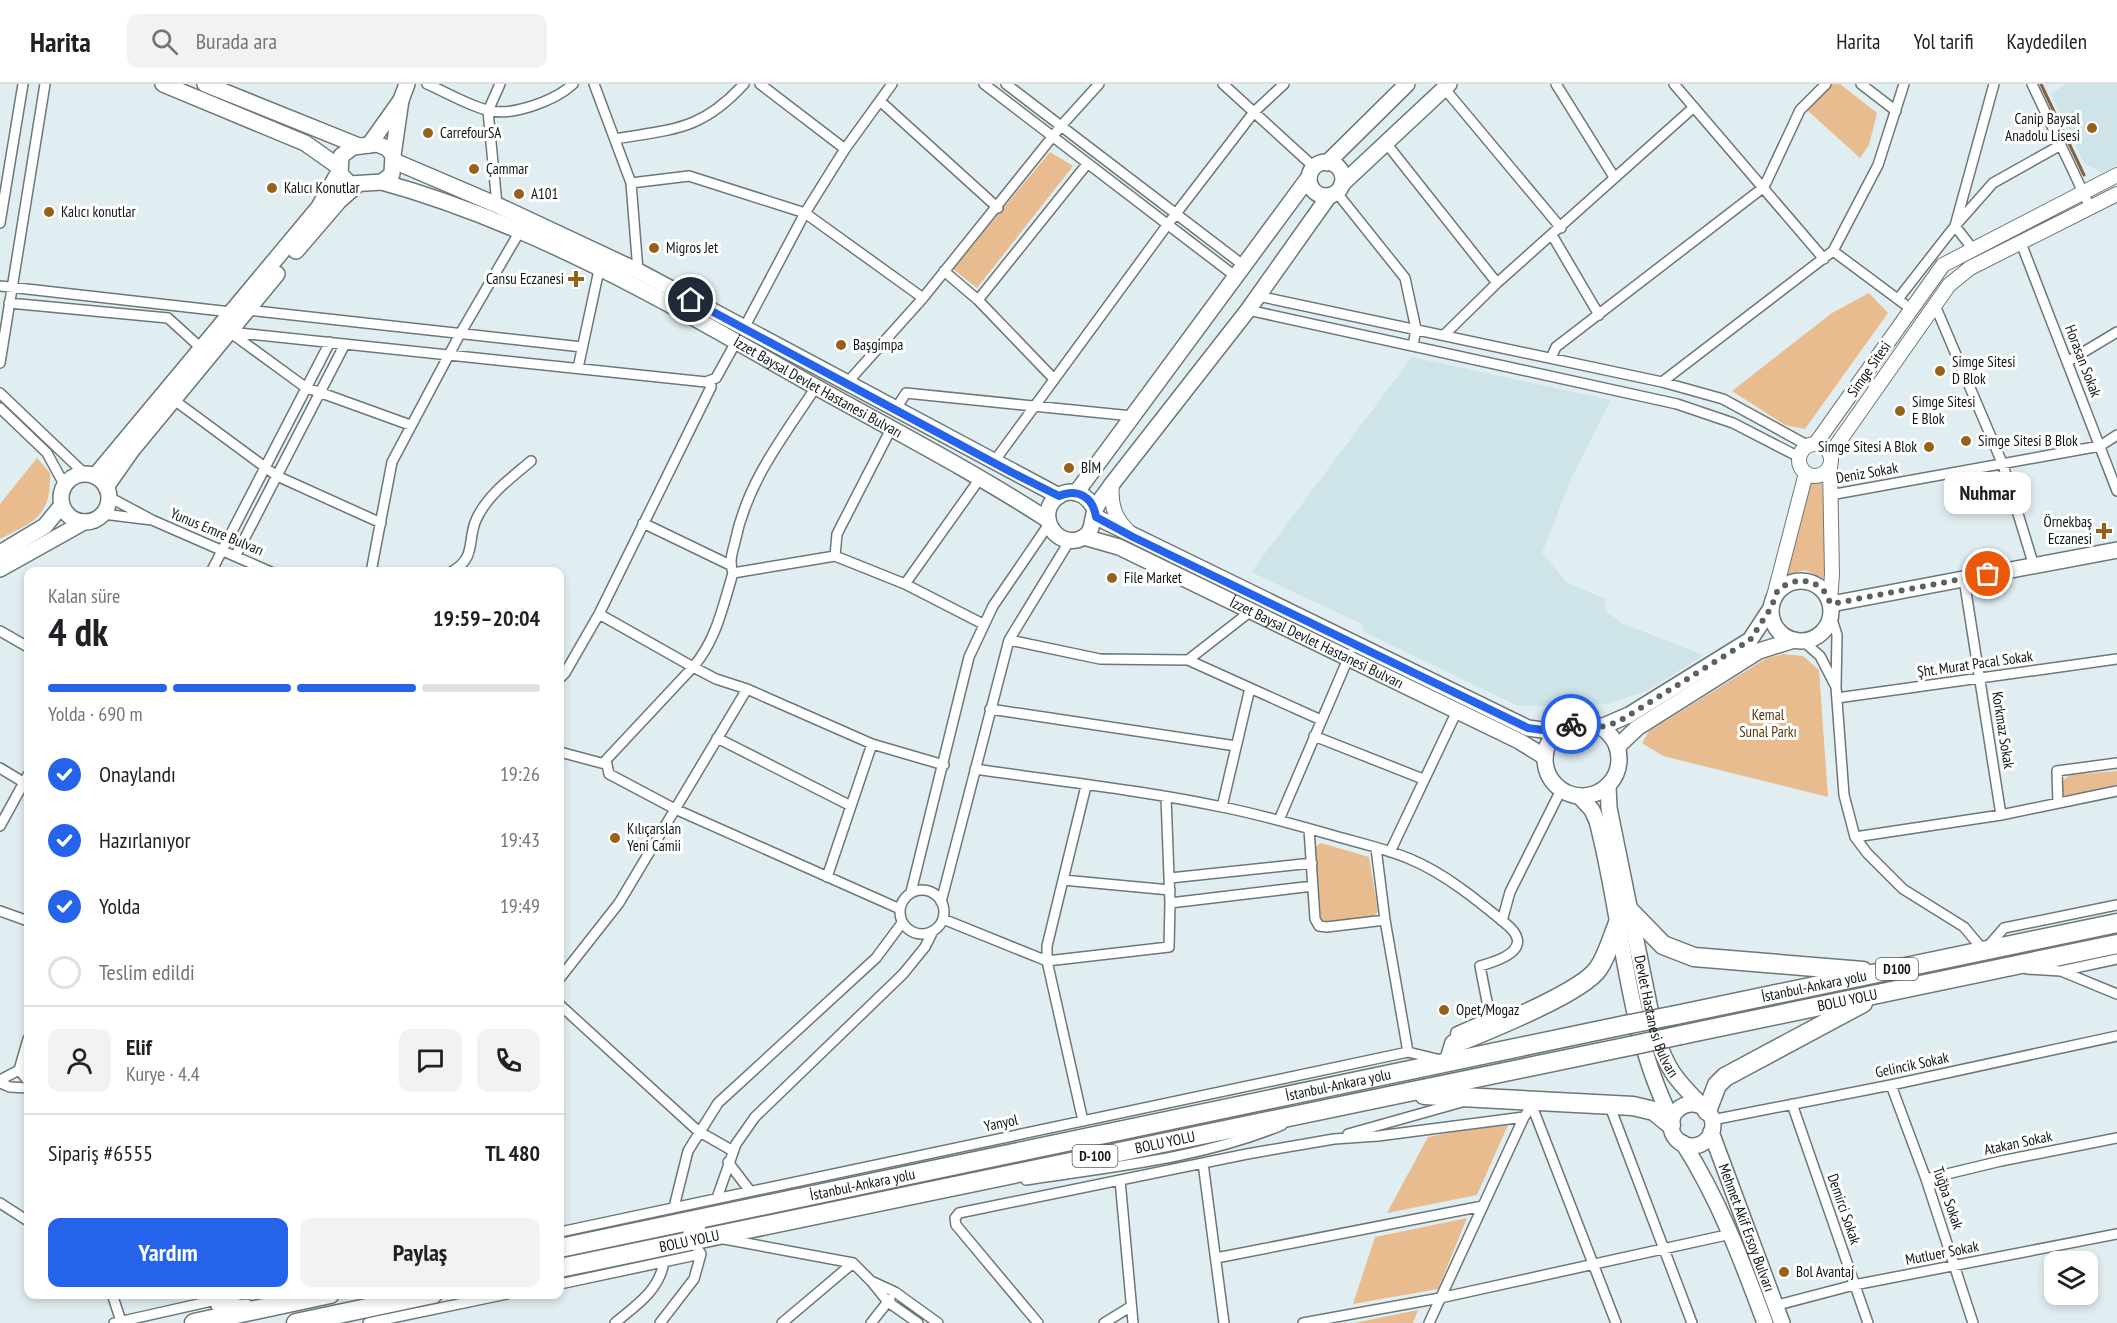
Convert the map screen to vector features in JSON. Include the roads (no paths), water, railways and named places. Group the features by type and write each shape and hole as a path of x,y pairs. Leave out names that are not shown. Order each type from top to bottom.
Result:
{"highway":[{"path":"1452,1052 1587,980 1603,960 1624,917 1663,945 1694,957 1882,973"},
{"name":"İstanbul-Ankara yolu","path":"1632,1035 1676,1015 2117,923"},
{"name":"BOLU YOLU","path":"1681,1035 2117,944"},
{"path":"1709,1118 1717,1085 1725,1077 1882,993"},
{"name":"İstanbul-Ankara yolu","path":"564,1247 1452,1052 1632,1035 1681,1035"},
{"name":"BOLU YOLU","path":"564,1267 1393,1094 1632,1035"},
{"path":"1393,1094 1481,1097 1533,1103 1609,1104 1649,1109 1672,1123"},
{"path":"193,1315 306,1299"},
{"path":"296,1323 409,1299"}],"main road":[{"path":"0,569 84,522 97,519 103,514 99,483 201,348 239,311 339,201 356,186 342,178 340,169 305,143 163,84"},
{"name":"İzzet Baysal Devlet Hastanesi Bulvarı","path":"205,84 364,145 383,145 394,158 638,271 993,463 1059,496"},
{"path":"382,182 392,174 401,100 407,84"},
{"path":"1076,493 1239,270 1317,169 1407,84"},
{"path":"1095,514 1087,497 1076,493 1059,496 1049,507 1049,522 1056,534 1077,538 1094,525 1095,514 1112,484 1248,310 1336,191 1447,86"},
{"path":"99,483 132,450 230,332 239,311 319,207 340,169 346,150 364,145 401,100"},
{"path":"1317,169 1339,169 1336,191"},
{"path":"1317,169 1315,193 1336,191"},
{"path":"1830,460 1819,476 1806,473 1800,466 1807,448 1943,265 2117,175"},
{"name":"İzzet Baysal Devlet Hastanesi Bulvarı","path":"356,186 382,182 441,198 520,231 736,342 892,427 981,477 1049,522"},
{"name":"Simge Sitesi","path":"1830,460 1934,303 1960,275 2117,194"},
{"path":"1617,747 1637,728 1759,651 1822,633 1830,607 1832,574 1830,460 1825,446 1807,448"},
{"path":"1798,641 1779,632 1771,617 1772,604 1806,473"},
{"path":"0,553 45,526 62,505 64,486 72,478 99,483"},
{"path":"1112,484 1112,501 1116,516 1133,537"},
{"path":"62,505 71,517 84,522"},
{"name":"İzzet Baysal Devlet Hastanesi Bulvarı","path":"1095,514 1133,537 1528,728 1557,732"},
{"name":"İzzet Baysal Devlet Hastanesi Bulvarı","path":"1077,538 1119,547 1348,657 1545,757"},
{"path":"1830,607 2117,550"},
{"path":"1608,786 1594,794 1579,796 1561,790 1551,779 1545,757 1549,743 1557,732 1580,722 1601,727 1629,715 1750,640 1783,586 1799,580 1820,587 1830,607"},
{"path":"1601,727 1617,747 1619,764 1608,786 1609,808 1624,917 1632,1035"},
{"path":"1579,796 1592,810 1597,820 1624,917"},
{"name":"Devlet Hastanesi Bulvarı","path":"1624,917 1663,1060 1677,1081 1709,1118"},
{"name":"Devlet Hastanesi Bulvarı","path":"1632,1035 1672,1123"},
{"path":"1685,1105 1696,1105 1709,1118 1700,1144 1683,1143 1673,1134 1672,1123 1677,1111 1685,1105"},
{"name":"Mehmet Akif Ersoy Bulvarı","path":"1709,1118 1719,1156 1782,1323"},
{"name":"Mehmet Akif Ersoy Bulvarı","path":"1683,1143 1731,1234 1765,1323"},
{"path":"1698,1168 1709,1158 1719,1156"}],"street":[{"path":"0,223 23,84"},
{"path":"0,363 45,84"},
{"path":"427,84 489,111 531,107 553,99 573,84"},
{"path":"497,205 489,111 500,84"},
{"path":"594,84 631,183 638,271"},
{"path":"615,139 696,123 726,104 744,84"},
{"path":"760,84 844,149"},
{"path":"744,328 804,213 844,149 892,84"},
{"path":"984,84 1168,224 1239,270"},
{"path":"1006,84 1176,214 1239,270"},
{"path":"846,384 923,298 998,208 1061,126 1099,84"},
{"path":"1223,84 1317,169"},
{"path":"993,463 1168,224 1254,112 1284,84"},
{"path":"1556,84 1614,177"},
{"path":"1674,84 1824,259"},
{"path":"1551,358 1556,347 1764,187 1800,110 1826,84"},
{"path":"1861,84 1896,111"},
{"path":"1662,382 1833,251 1878,165 1904,84"},
{"path":"1955,226 1994,84"},
{"path":"2032,84 2090,207"},
{"path":"1447,86 1561,228"},
{"path":"880,101 998,208"},
{"path":"1444,335 1497,283 1694,107"},
{"path":"1386,142 1497,283"},
{"path":"1898,299 1955,226 1993,183 2060,146"},
{"path":"978,300 1087,164"},
{"path":"631,183 688,176 804,213 923,298"},
{"path":"1336,191 1405,278 1416,329 1413,346"},
{"path":"1955,226 1972,248"},
{"path":"372,567 392,462 460,334 520,231"},
{"path":"1552,235 1599,315"},
{"name":"Horasan Sokak","path":"2021,243 2117,490"},
{"path":"1833,251 1911,309"},
{"path":"578,368 599,270"},
{"path":"944,271 978,300 1054,379"},
{"path":"0,286 582,347"},
{"path":"1258,296 1662,382 1723,399 1807,448"},
{"path":"9,303 168,318 201,348"},
{"path":"1934,303 2003,465 2034,566"},
{"path":"1248,310 1710,414 1807,448"},
{"path":"230,332 711,381"},
{"path":"230,332 304,387 410,425"},
{"path":"2067,362 2117,332"},
{"path":"214,567 304,387 330,342"},
{"path":"564,675 599,615 711,387 711,381 736,342"},
{"path":"236,555 318,391 345,344"},
{"path":"816,387 754,481 740,516 731,569 718,623 704,654 609,754 605,764 609,774 675,809 900,909"},
{"path":"0,393 99,483 152,520"},
{"path":"895,410 906,393 1037,404 1132,416"},
{"path":"174,400 277,476 381,522"},
{"path":"0,408 46,453 64,486"},
{"path":"835,556 837,534 892,427"},
{"name":"Deniz Sokak","path":"1830,495 2100,446 2117,435"},
{"path":"459,567 471,551 476,520 498,488 531,461"},
{"path":"905,584 981,477"},
{"path":"103,514 152,520"},
{"name":"Yunus Emre Bulvarı","path":"152,520 261,567"},
{"path":"643,522 731,569 835,556 905,584 983,624"},
{"path":"911,892 969,657 983,624 1049,522"},
{"path":"717,1198 733,1151 755,1117 903,974 943,920 941,902 1009,639 1077,538"},
{"name":"Korkmaz Sokak","path":"1965,579 2001,815"},
{"path":"1830,607 1837,635 1836,687 1844,795 1855,837 1867,853 1904,890 1964,927 1984,951 2004,928 2117,905"},
{"path":"1188,660 1251,611"},
{"path":"599,615 716,679 747,689 872,744 944,765"},
{"path":"0,631 24,645"},
{"path":"1009,639 1100,659 1188,660 1321,720"},
{"path":"1798,641 1820,656 1836,687"},
{"path":"1279,820 1355,643"},
{"name":"Şht. Murat Pacal Sokak","path":"1837,698 2117,659"},
{"path":"1222,807 1250,688"},
{"path":"564,973 619,903 747,689"},
{"path":"990,709 1236,746"},
{"path":"1390,852 1457,711"},
{"path":"1314,736 1423,779"},
{"path":"717,738 851,806"},
{"path":"827,877 872,744"},
{"path":"564,753 605,764"},
{"path":"2058,803 2057,771 2117,763"},
{"path":"0,768 24,780"},
{"path":"975,769 1166,797 1279,820 1390,852 1412,860 1443,878 1517,933 1519,941 1516,948 1508,954 1480,966 1490,1017 1456,1032 1452,1052"},
{"path":"0,826 24,786"},
{"path":"1083,1122 1047,961 1047,946 1086,786"},
{"path":"1502,921 1510,892 1561,790"},
{"path":"1855,837 2001,815 2117,791"},
{"path":"943,920 1047,961 1169,947 1170,878 1166,797"},
{"path":"1310,829 1315,919 1318,926 1385,920"},
{"path":"1376,848 1385,920 1408,1052"},
{"path":"1170,878 1312,863"},
{"path":"1063,880 1170,890"},
{"path":"1170,903 1313,886"},
{"path":"933,931 919,934 907,928 902,923 900,909 905,897 911,892 926,890 933,893 941,902"},
{"path":"0,911 24,920"},
{"path":"674,1207 683,1165 698,1131 718,1103 876,958 902,923"},
{"path":"2000,968 2061,971 2117,959"},
{"path":"2061,971 2117,994"},
{"path":"564,1009 698,1131 733,1151"},
{"name":"Gelincik Sokak","path":"1709,1118 1891,1085 2117,1036"},
{"name":"Yanyol","path":"564,1231 1408,1052 1452,1052"},
{"path":"24,1053 19,1070 0,1082 10,1088 24,1088"},
{"path":"19,1070 24,1076"},
{"name":"Tuğba Sokak","path":"1891,1085 1926,1179 1972,1323"},
{"path":"1334,1139 1481,1097"},
{"path":"1429,1323 1524,1117 1533,1103"},
{"path":"1533,1103 1616,1323"},
{"path":"1609,1104 1692,1323"},
{"name":"Demirci Sokak","path":"1792,1104 1868,1323"},
{"path":"688,1232 1119,1166 1252,1138 1320,1109"},
{"path":"1038,1323 956,1225 955,1218 959,1213 1247,1154 1334,1139 1378,1136 1524,1117"},
{"path":"1247,1154 1252,1138"},
{"name":"Atakan Sokak","path":"1926,1179 2001,1161 2117,1138"},
{"path":"1179,1154 1203,1163"},
{"path":"728,1162 750,1191"},
{"path":"1203,1163 1224,1323"},
{"path":"1120,1180 1133,1323"},
{"path":"0,1203 24,1218"},
{"path":"1216,1258 1483,1206"},
{"path":"661,1322 694,1279 701,1254 688,1232"},
{"path":"688,1232 853,1263 888,1302 918,1323"},
{"name":"Mutluer Sokak","path":"1774,1306 1854,1285 2117,1233"},
{"path":"1303,1323 1344,1319 1731,1234"},
{"path":"564,1283 701,1254"},
{"path":"615,1323 652,1292 659,1281 664,1262"},
{"path":"782,1323 853,1263"},
{"path":"871,1281 895,1292 938,1323"},
{"path":"872,1323 895,1292"},
{"path":"113,1299 118,1322 193,1315 231,1299"},
{"path":"368,1323 483,1299"},
{"path":"1104,1323 1130,1307"}],"waterway":[{"path":"2041,84 2084,175"}],"place":[{"name":"Canip Baysal Anadolu Lisesi","path":"2092,128"},
{"name":"CarrefourSA","path":"428,133"},
{"name":"Çammar","path":"474,169"},
{"name":"Kalıcı Konutlar","path":"272,188"},
{"name":"A101","path":"519,194"},
{"name":"Kalıcı konutlar","path":"49,212"},
{"name":"Migros Jet","path":"654,248"},
{"name":"Cansu Eczanesi","path":"576,279"},
{"name":"Başgimpa","path":"841,345"},
{"name":"Simge Sitesi D Blok","path":"1940,371"},
{"name":"Simge Sitesi E Blok","path":"1900,411"},
{"name":"Simge Sitesi B Blok","path":"1966,441"},
{"name":"Simge Sitesi A Blok","path":"1929,447"},
{"name":"BİM","path":"1069,468"},
{"name":"Örnekbaş Eczanesi","path":"2104,531"},
{"name":"Nuhmar","path":"1988,574"},
{"name":"File Market","path":"1112,578"},
{"name":"Kılıçarslan Yeni Camii","path":"615,838"},
{"name":"Opet/Mogaz","path":"1444,1010"},
{"name":"Bol Avantaj","path":"1784,1272"}],"park label":[{"name":"Kemal Sunal Parkı","path":"1768,724"}]}
